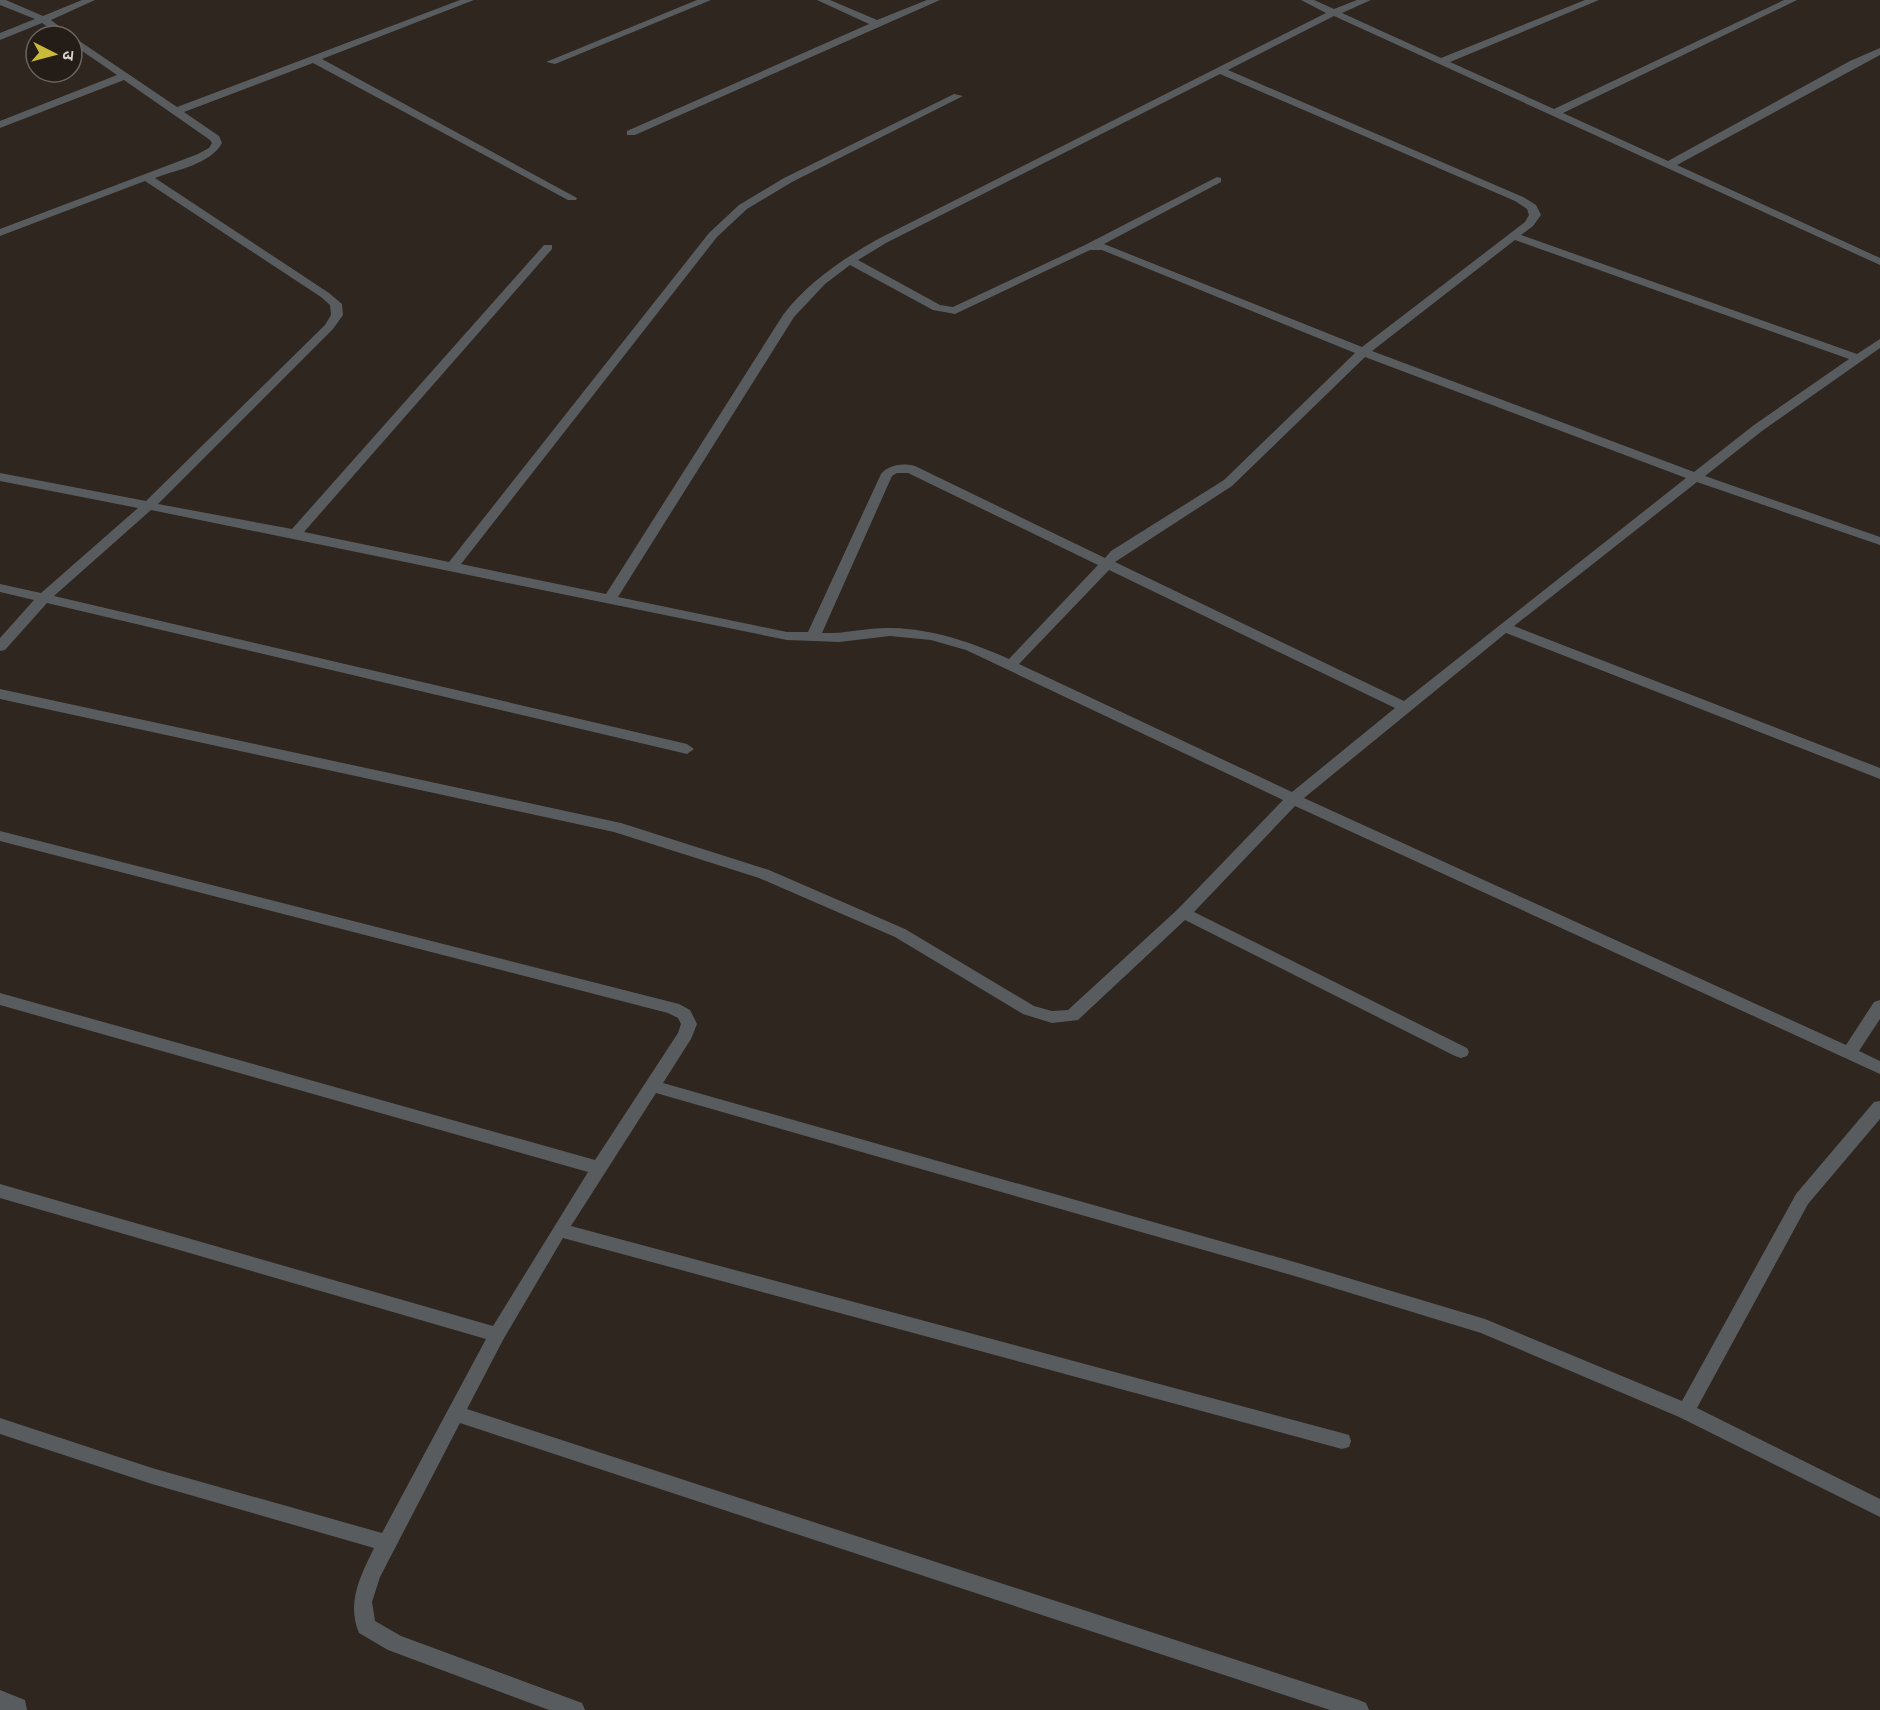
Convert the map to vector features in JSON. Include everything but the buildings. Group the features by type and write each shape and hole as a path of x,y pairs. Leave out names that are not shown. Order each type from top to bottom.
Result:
{"street":[{"path":"0,37 90,0"},
{"path":"177,111 468,0"},
{"path":"552,62 706,0"},
{"path":"822,0 877,24"},
{"path":"631,133 935,0"},
{"path":"1306,0 1880,262"},
{"path":"609,601 789,315 812,288 849,260 892,236 1335,12 1366,0"},
{"path":"1443,61 1594,0"},
{"path":"1555,113 1792,0"},
{"path":"0,1 50,24"},
{"path":"0,233 202,156 213,150 217,143 215,138 84,47"},
{"path":"1669,165 1854,63 1880,51"},
{"path":"314,59 572,198"},
{"path":"1010,666 1116,554 1228,483 1363,352 1528,224 1534,215 1532,207 1519,199 1220,70"},
{"path":"0,125 125,76"},
{"path":"453,566 713,235 743,207 788,180 958,96"},
{"path":"0,647 44,598 150,505 329,327 337,315 336,304 325,295 146,177"},
{"path":"849,260 937,308 955,311 1089,247 1217,180"},
{"path":"1513,236 1858,358"},
{"path":"296,534 548,247"},
{"path":"1089,247 1115,250 1363,352 1695,477 1880,541"},
{"path":"0,694 616,827 764,874 889,929 1029,1010 1052,1017 1072,1016 1183,913 1293,799 1504,627 1758,428 1880,343"},
{"path":"813,637 886,474 892,469 911,469 1406,708"},
{"path":"0,477 296,534 609,601 787,636 839,638 890,632 931,636 971,647 1293,799 1880,1068"},
{"path":"0,588 687,749"},
{"path":"1504,627 1880,774"},
{"path":"0,836 673,1008 684,1014 689,1024 685,1035 559,1230 497,1335 387,1543 371,1575 362,1602 366,1626 395,1643 575,1710"},
{"path":"1183,913 1461,1052"},
{"path":"0,999 598,1168"},
{"path":"1849,1054 1880,1006"},
{"path":"652,1086 1298,1270 1485,1327 1686,1411 1880,1508"},
{"path":"1686,1411 1802,1199 1880,1107"},
{"path":"0,1191 497,1335"},
{"path":"559,1230 1342,1441"},
{"path":"454,1413 1359,1710"},
{"path":"0,1426 152,1476 387,1543"}]}
